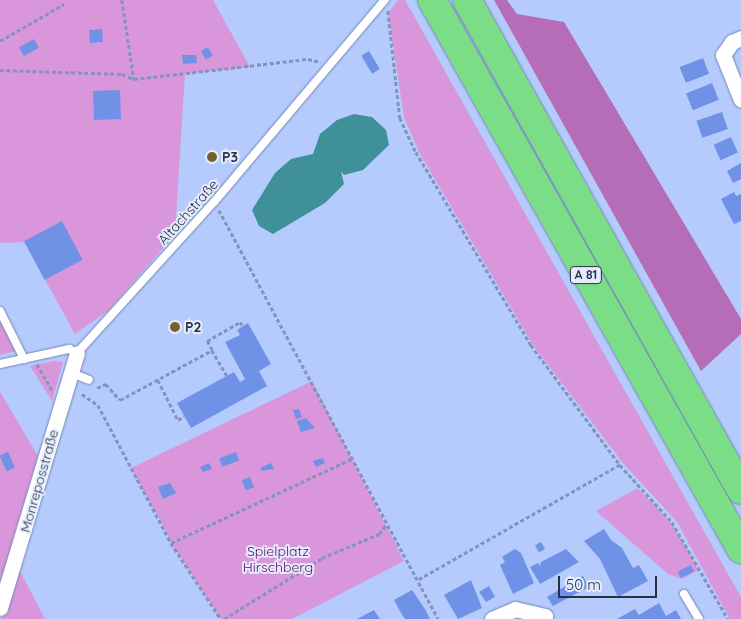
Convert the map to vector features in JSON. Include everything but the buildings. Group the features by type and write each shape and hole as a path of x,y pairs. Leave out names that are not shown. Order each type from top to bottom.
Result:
{"highway":[{"name":"A 81","path":"432,0 741,549"},
{"name":"A 81","path":"467,0 741,490"}],"street":[{"path":"736,40 723,56 741,100"},
{"name":"Monreposstraße","path":"0,608 77,353"},
{"path":"492,619 515,609 545,616"}],"lane":[{"name":"Altachstraße","path":"77,353 214,202 386,0"},
{"path":"0,311 24,358"},
{"path":"0,364 70,348 77,353"},
{"path":"71,373 89,380"},
{"path":"684,594 699,619"}],"path":[{"path":"122,0 134,79"},
{"path":"386,0 400,118 416,152 531,345 620,465 672,522 728,619"},
{"path":"0,41 64,4"},
{"path":"0,70 122,74 134,79 308,59 332,65"},
{"path":"214,202 438,619"},
{"path":"226,376 207,340 240,322 243,326"},
{"path":"212,350 120,400 106,384 82,394 98,405 172,543 223,619 322,558 379,534 387,525"},
{"path":"32,357 61,404"},
{"path":"158,380 178,420 184,416"},
{"path":"172,543 353,458"},
{"path":"418,581 620,465"}],"green space":[{"path":"0,0 213,0 250,67 185,74 175,234 109,310 75,334 24,242 0,243"},
{"path":"398,0 405,0 741,597 741,619 730,619 677,522 623,463 533,345 419,152 404,117 388,13"},
{"path":"0,311 21,350 0,355"},
{"path":"54,361 63,362 52,401 30,366"},
{"name":"Spielplatz Hirschberg","path":"312,381 404,561 292,619 221,619 171,543 235,513 172,542 131,468"},
{"path":"0,392 38,456 0,583"},
{"path":"638,488 672,524 699,570 682,579 668,574 596,511"},
{"path":"19,569 45,619 1,619"}],"shaded area":[{"path":"494,0 507,0 517,14 564,22 741,319 741,334 701,371"},
{"path":"354,114 372,117 386,130 389,145 363,170 344,175 341,171 344,184 325,203 273,234 259,226 252,210 275,173 291,159 313,154 320,134 337,120"}],"place":[{"name":"P3","path":"212,157"},
{"name":"P2","path":"175,327"}]}
